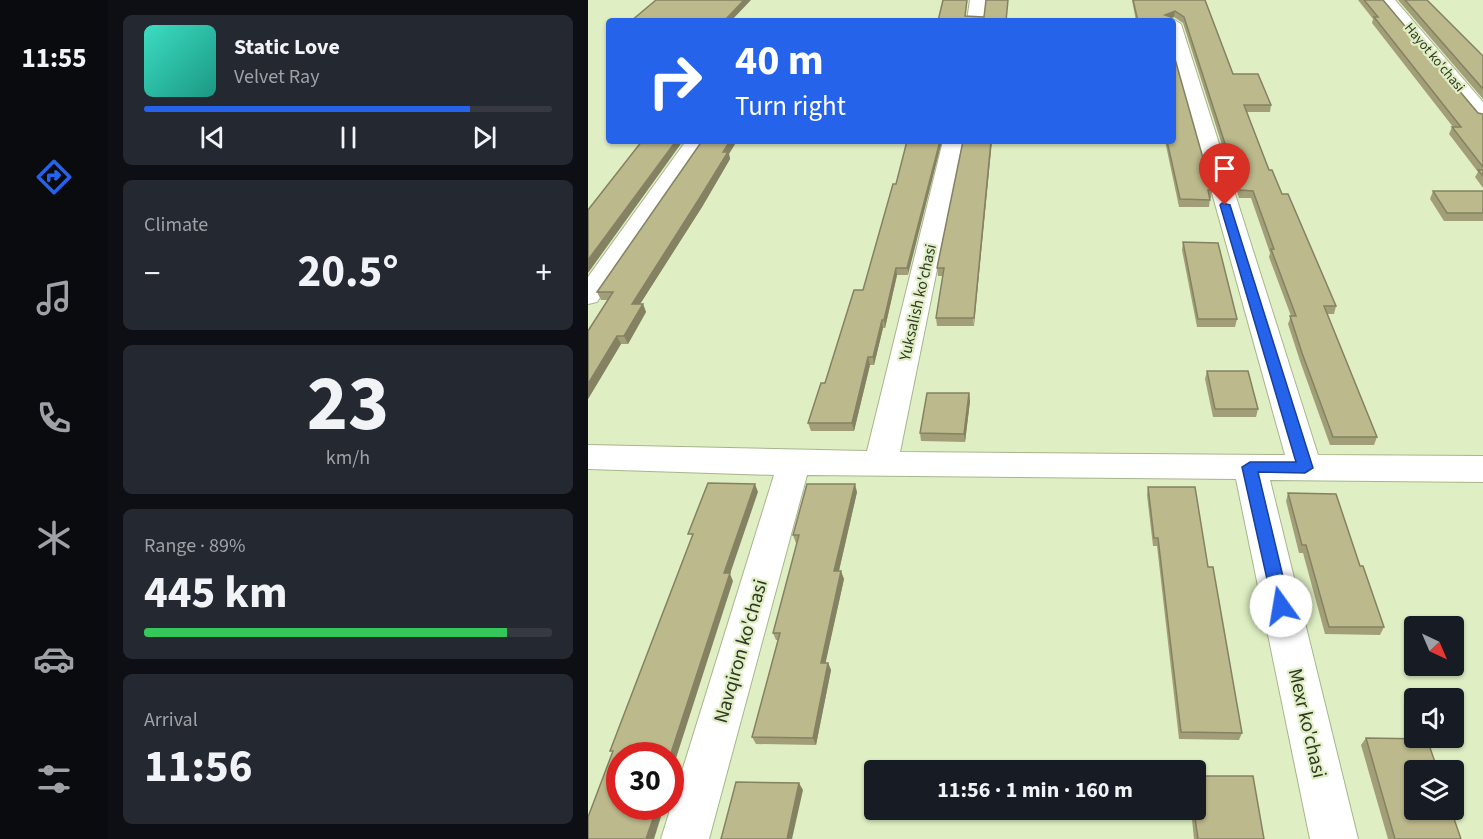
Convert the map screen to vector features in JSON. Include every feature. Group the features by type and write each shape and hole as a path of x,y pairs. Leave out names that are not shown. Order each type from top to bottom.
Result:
{"street":[{"path":"975,18 978,0"},
{"name":"Hayot ko'chasi","path":"1388,0 1483,114"},
{"path":"1176,34 1305,468"},
{"path":"588,296 694,144"},
{"name":"Yuksalish ko'chasi","path":"881,464 953,144"},
{"path":"588,457 794,463 1483,469"},
{"name":"Navqiron ko'chasi","path":"685,839 794,463"},
{"name":"Mexr ko'chasi","path":"1250,467 1334,839"}],"building":[{"path":"656,0 744,0 727,18 635,18"},
{"path":"943,0 967,0 965,16 984,17 986,0 1008,0 1006,18 939,18"},
{"path":"1133,0 1205,0 1233,74 1258,74 1271,105 1244,105 1269,170 1272,170 1282,194 1288,194 1336,306 1324,306 1377,437 1333,437 1290,316 1296,316 1271,249 1274,249 1253,191 1240,190 1184,17 1175,11 1165,15 1171,18 1137,18"},
{"path":"1364,0 1383,0 1478,113 1483,114 1483,167 1452,127 1461,127 1374,17 1378,17"},
{"path":"1405,0 1427,0 1483,56 1483,89"},
{"path":"1176,63 1212,190 1208,190 1210,200 1180,199 1168,144 1176,144"},
{"path":"640,144 674,144 588,260 588,210"},
{"path":"700,144 728,144 723,152 728,152 632,304 643,304 624,336 617,336 588,384 588,331 613,292 597,292"},
{"path":"906,144 939,144 907,268 896,268 884,320 882,320 873,357 868,357 852,423 808,423 821,383 825,383 854,290 863,290 893,184 896,184"},
{"path":"962,144 991,144 974,318 936,318 944,268 937,268"},
{"path":"1433,191 1483,191 1483,213 1447,213"},
{"path":"1183,242 1218,243 1237,319 1198,319"},
{"path":"1207,371 1248,371 1258,409 1215,409"},
{"path":"927,393 969,393 964,434 920,433"},
{"path":"708,483 755,484 724,573 730,573 675,742 613,742 693,534 688,534"},
{"path":"807,484 855,484 834,571 841,571 821,663 828,663 813,738 752,737 780,633 773,633 799,535 793,535"},
{"path":"1148,487 1195,487 1208,567 1213,567 1242,733 1181,732 1158,538 1154,538"},
{"path":"1288,493 1336,494 1360,566 1363,566 1384,627 1329,627 1306,545 1302,545"},
{"path":"1366,738 1404,739 1404,748 1430,748 1434,760 1404,760 1404,820 1454,820 1461,839 1395,839"},
{"path":"606,769 606,820 653,820 646,839 588,839 588,817"},
{"path":"1206,776 1253,776 1264,839 1198,839 1195,820 1206,820"},
{"path":"736,782 799,783 787,839 721,839"}],"route":[{"path":"1225,205 1305,468 1250,467 1281,606"}]}
